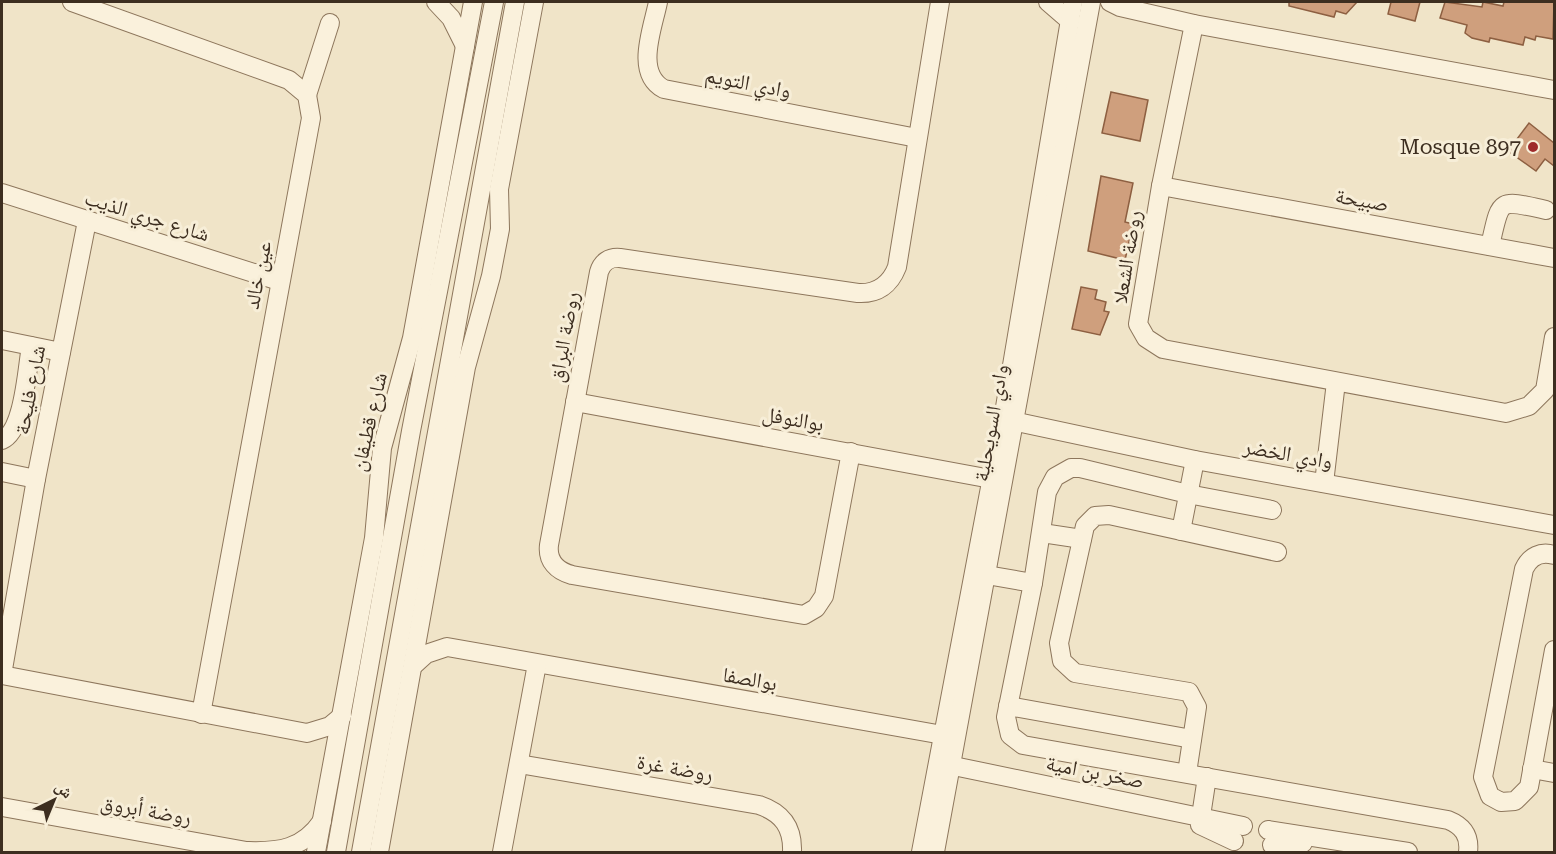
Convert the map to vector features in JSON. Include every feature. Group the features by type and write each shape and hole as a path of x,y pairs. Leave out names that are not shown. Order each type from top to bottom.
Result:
{"street":[{"path":"72,2 290,80 307,95 330,23"},
{"path":"436,2 451,18 465,46"},
{"name":"شارع قطيفان","path":"316,852 378,513 378,480 382,448 412,338 473,2"},
{"name":"شارع قطيفان","path":"336,852 411,431 494,2"},
{"path":"361,852 515,2"},
{"path":"379,852 415,664 466,367 491,276 500,229 499,189 534,2"},
{"name":"وادي التويم","path":"658,2 646,65 651,80 664,89 917,138"},
{"name":"روضة البراق","path":"851,452 824,596 810,612 796,615 572,575 556,567 548,551 598,272 602,264 610,258 869,294 884,286 897,267 939,2"},
{"path":"1048,2 1070,21"},
{"name":"وادي السويحلية","path":"1009,420 1073,2"},
{"path":"1090,10 1115,4 1194,24 1554,90"},
{"name":"وادي السويحلية","path":"921,852 950,737 997,480 1090,10"},
{"name":"روضة الشعلا","path":"1194,24 1161,186 1138,324 1146,338 1162,349 1506,413 1529,406 1545,390 1554,337"},
{"name":"عين خالد","path":"201,714 279,281 311,118 307,95"},
{"name":"صبيحة","path":"1161,186 1554,258"},
{"path":"467,262 499,189"},
{"name":"شارع جري الذيب","path":"2,193 279,281"},
{"path":"1490,246 1498,210 1505,203 1514,202 1546,210"},
{"name":"شارع فليحة","path":"2,675 36,479 87,221"},
{"path":"2,340 61,352"},
{"path":"2,440 10,434 18,421 31,346"},
{"path":"1324,483 1336,382"},
{"name":"بوالنوفل","path":"575,402 997,480"},
{"name":"وادي الخضر","path":"1009,420 1195,460 1554,525"},
{"path":"378,513 411,431"},
{"path":"1181,531 1195,460"},
{"path":"1272,510 1071,468 1055,477 1050,484 1008,706 1007,729 1013,739 1023,745 1448,820 1465,832 1469,844 1468,852"},
{"path":"2,472 36,479"},
{"path":"1186,773 1197,707 1189,692 1179,688 1075,673 1062,661 1059,643 1082,539 1089,520 1102,514 1277,552"},
{"path":"1042,532 1082,539"},
{"path":"1554,555 1537,554 1526,563 1524,569 1483,777 1486,790 1495,800 1515,801 1526,793 1554,650"},
{"path":"980,574 1033,583"},
{"path":"422,621 433,636 447,647"},
{"path":"415,664 426,654 447,647"},
{"name":"بوالصفا","path":"447,647 950,737"},
{"path":"502,852 537,664"},
{"path":"2,675 307,733 320,740 335,757"},
{"path":"1008,706 1192,739"},
{"path":"307,733 323,730 342,716"},
{"name":"روضة غرة","path":"519,764 759,805 782,817 789,827 792,852"},
{"path":"1532,769 1554,773"},
{"name":"وادي السويحلية","path":"935,852 943,770"},
{"name":"صخر بن امية","path":"943,770 1201,816 1239,840"},
{"name":"صخر بن امية","path":"943,770 1187,822 1210,828 1239,840"},
{"path":"1201,816 1207,777"},
{"name":"روضة أبروق","path":"2,807 250,852 288,849 314,833 322,820"},
{"path":"1239,840 1254,823 1270,842 1408,852"},
{"path":"1270,842 1313,844 1360,852"}],"building":[{"path":"1289,2 1357,2 1346,14 1336,11 1334,17 1289,6"},
{"path":"1391,2 1420,2 1415,21 1388,14"},
{"path":"1445,2 1482,7 1483,2 1503,6 1504,2 1554,2 1553,39 1536,36 1535,40 1525,37 1523,45 1490,38 1489,42 1472,38 1465,33 1467,25 1440,18"},
{"path":"1111,92 1148,100 1140,141 1102,133"},
{"name":"Mosque 897","path":"1529,123 1554,143 1554,166 1545,159 1536,171 1508,151"},
{"path":"1101,176 1133,183 1125,222 1133,224 1125,260 1088,251"},
{"path":"1081,287 1097,290 1095,299 1106,302 1104,311 1109,312 1100,335 1072,329"}],"place":[{"name":"Mosque 897","path":"1533,147"}]}
